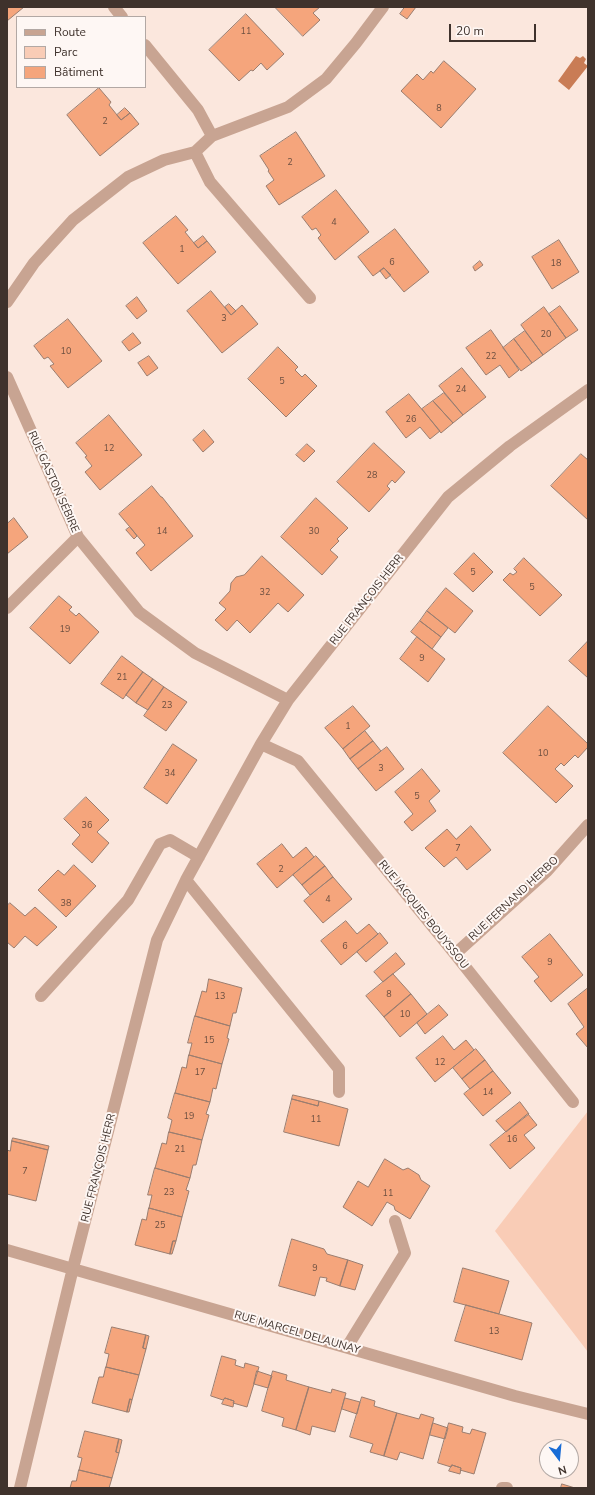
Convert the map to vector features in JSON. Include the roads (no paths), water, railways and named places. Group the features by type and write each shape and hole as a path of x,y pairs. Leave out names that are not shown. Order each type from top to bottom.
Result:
{"street":[{"path":"114,7 121,16"},
{"path":"7,302 34,263 73,220 128,177 164,160 195,152 212,136 288,107 326,79 383,7"},
{"path":"146,46 198,110 212,136"},
{"path":"195,152 210,182 310,298"},
{"name":"RUE GASTON SÉBIRE","path":"7,377 78,537 139,612 195,653 288,700"},
{"name":"RUE FRANÇOIS HERR","path":"20,1488 73,1268 157,940 186,880 261,744 288,700 448,497 510,446 586,393"},
{"path":"7,608 78,537"},
{"name":"RUE JACQUES BOUYSSOU","path":"261,744 298,761 456,954 572,1102"},
{"name":"RUE FERNAND HERBO","path":"456,954 547,871 588,825"},
{"path":"41,996 128,900 160,844 170,840 199,857"},
{"path":"186,880 339,1069 339,1092"},
{"path":"347,1347 406,1253 395,1221"},
{"name":"RUE MARCEL DELAUNAY","path":"7,1250 515,1396 588,1414"},
{"path":"502,1488 507,1488"}]}
